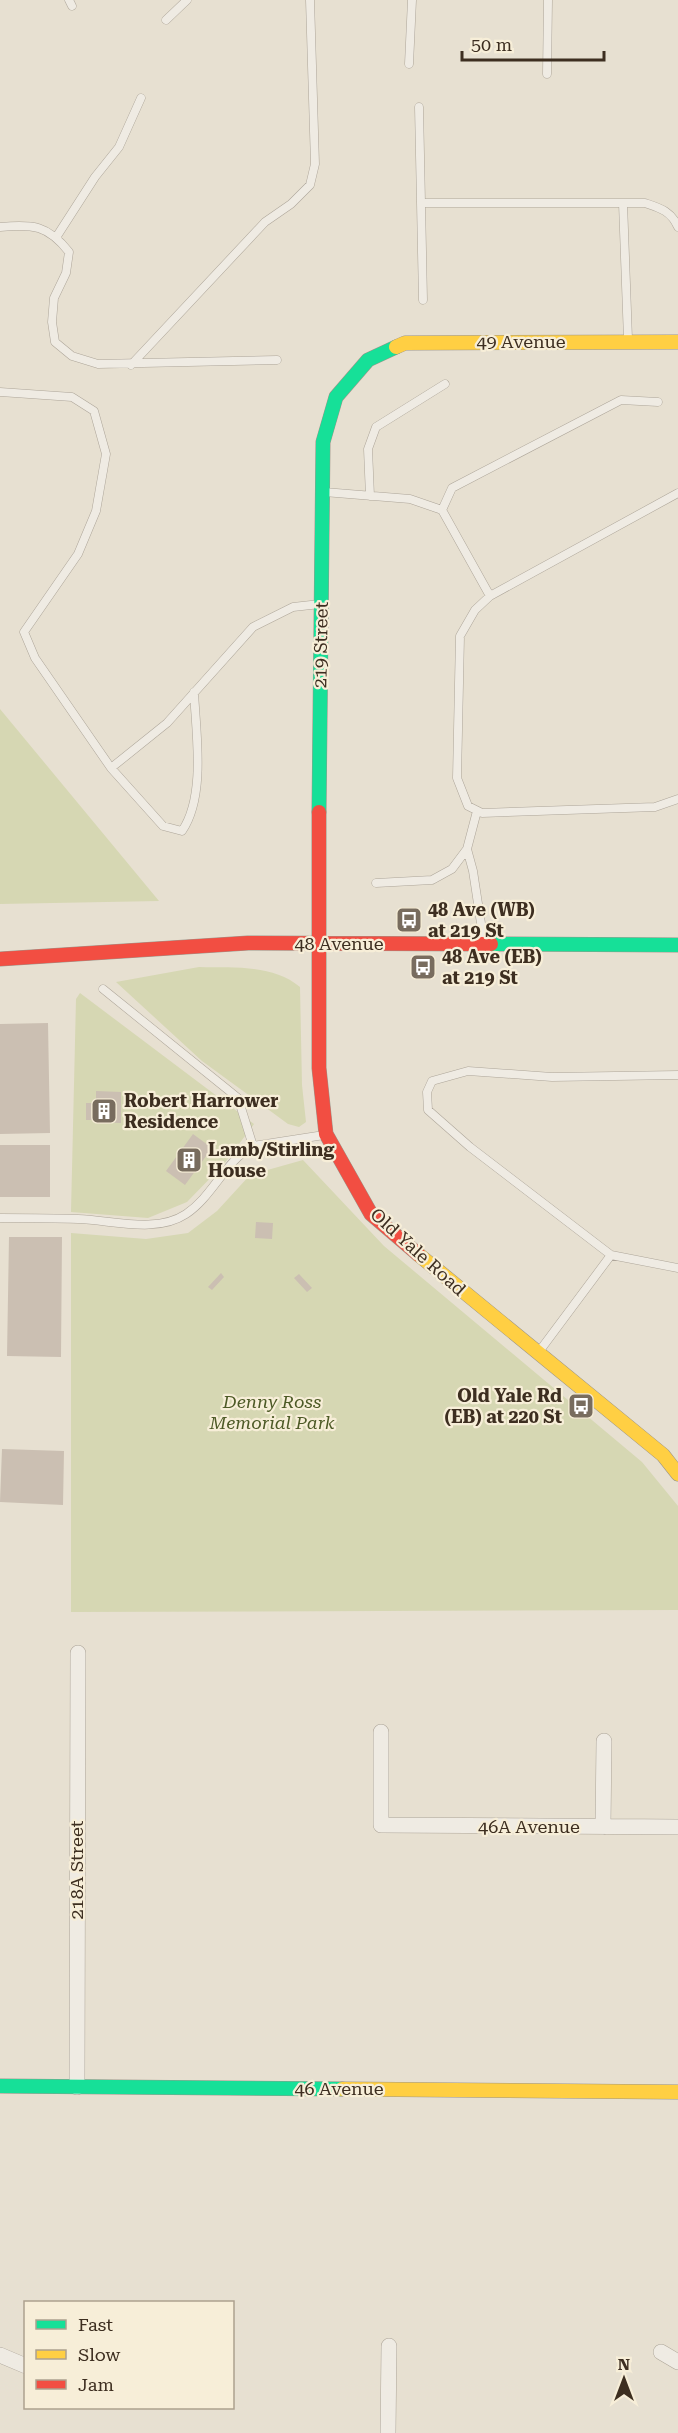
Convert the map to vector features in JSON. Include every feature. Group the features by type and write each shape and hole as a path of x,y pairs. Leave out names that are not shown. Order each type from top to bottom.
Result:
{"street":[{"name":"49 Avenue","path":"368,360 405,343 678,342"},
{"name":"219 Street","path":"318,944 323,442 336,397 368,360"},
{"name":"48 Avenue","path":"0,959 248,943 678,945"},
{"name":"Old Yale Road","path":"318,944 319,1068 326,1134 371,1214 537,1354 663,1455 678,1474"},
{"name":"218A Street","path":"77,2087 78,1653"},
{"name":"46A Avenue","path":"381,1732 381,1825 678,1827"},
{"path":"603,1827 604,1741"},
{"name":"46 Avenue","path":"0,2086 678,2092"},
{"path":"388,2433 389,2346"},
{"path":"661,2352 678,2362"},
{"path":"0,2355 24,2365"}],"lane":[{"path":"166,20 187,0"},
{"path":"131,365 265,222 291,204 310,185 315,164 310,0"},
{"path":"409,64 412,0"},
{"path":"547,74 548,0"},
{"path":"57,236 95,177 119,147 141,98"},
{"path":"419,107 423,300"},
{"path":"422,203 645,203 663,209 674,217 678,227"},
{"path":"623,203 628,343"},
{"path":"0,227 15,225 41,228 57,236 69,252 66,273 54,298 52,322 55,342 72,356 98,364 131,365 277,360"},
{"path":"370,496 368,450 376,427 445,384"},
{"path":"0,392 72,397 94,411 106,454 96,511 78,554 24,632 34,658 111,768 163,826 182,831 188,822 198,777 194,692"},
{"path":"442,510 452,488 621,400 658,402"},
{"path":"322,492 410,499 442,510 490,596"},
{"path":"678,493 490,596 475,610 460,636 457,778 468,806 482,813 655,807 678,799"},
{"path":"111,768 167,723 253,627 293,607 321,603"},
{"path":"376,883 432,880 452,869 467,849 477,811"},
{"path":"467,849 473,871 484,945"},
{"path":"103,989 238,1098 253,1146"},
{"path":"678,1075 552,1077 468,1071 432,1081 427,1092 428,1110 470,1147 611,1255 678,1268"},
{"path":"0,1218 80,1219 158,1224 175,1220 188,1213 210,1191 244,1151 253,1146 326,1134"},
{"path":"537,1354 611,1255"}],"green space":[{"path":"0,709 159,901 0,904"},
{"path":"199,967 265,971 278,974 300,987 302,1085 306,1122 299,1127 288,1124 202,1061 116,982"},
{"path":"80,993 254,1124 224,1164 187,1202 148,1218 71,1212 76,999"},
{"name":"Denny Ross Memorial Park","path":"303,1160 384,1246 642,1462 678,1506 678,1610 71,1612 71,1233 146,1239 188,1233 217,1211 250,1175"}],"building":[{"path":"48,1023 50,1133 0,1134 0,1024"},
{"name":"Robert Harrower Residence","path":"96,1091 121,1092 121,1123 86,1120 86,1103 96,1103"},
{"name":"Lamb/Stirling House","path":"193,1134 212,1148 185,1185 166,1171"},
{"path":"0,1145 50,1145 50,1197 0,1197"},
{"path":"256,1222 273,1223 272,1239 255,1238"},
{"path":"9,1237 62,1237 61,1357 7,1356"},
{"path":"221,1273 224,1277 212,1290 208,1287"},
{"path":"299,1274 312,1288 307,1292 294,1278"},
{"path":"2,1449 64,1451 63,1505 0,1502"}],"traffic: fast":[{"path":"319,812 323,442 336,397 368,360 396,347"},
{"path":"491,944 678,945"},
{"path":"0,2086 342,2089"}],"traffic: slow":[{"path":"396,347 405,343 678,342"},
{"path":"419,1255 663,1455 678,1474"},
{"path":"342,2089 678,2092"}],"traffic: jam":[{"path":"319,812 319,1068 326,1134 371,1214 419,1255"},
{"path":"0,959 248,943 491,944"}],"place":[{"name":"48 Ave (WB) at 219 St","path":"409,920"},
{"name":"48 Ave (EB) at 219 St","path":"423,967"},
{"name":"Robert Harrower Residence","path":"104,1111"},
{"name":"Lamb/Stirling House","path":"189,1160"},
{"name":"Old Yale Rd (EB) at 220 St","path":"581,1406"}]}
